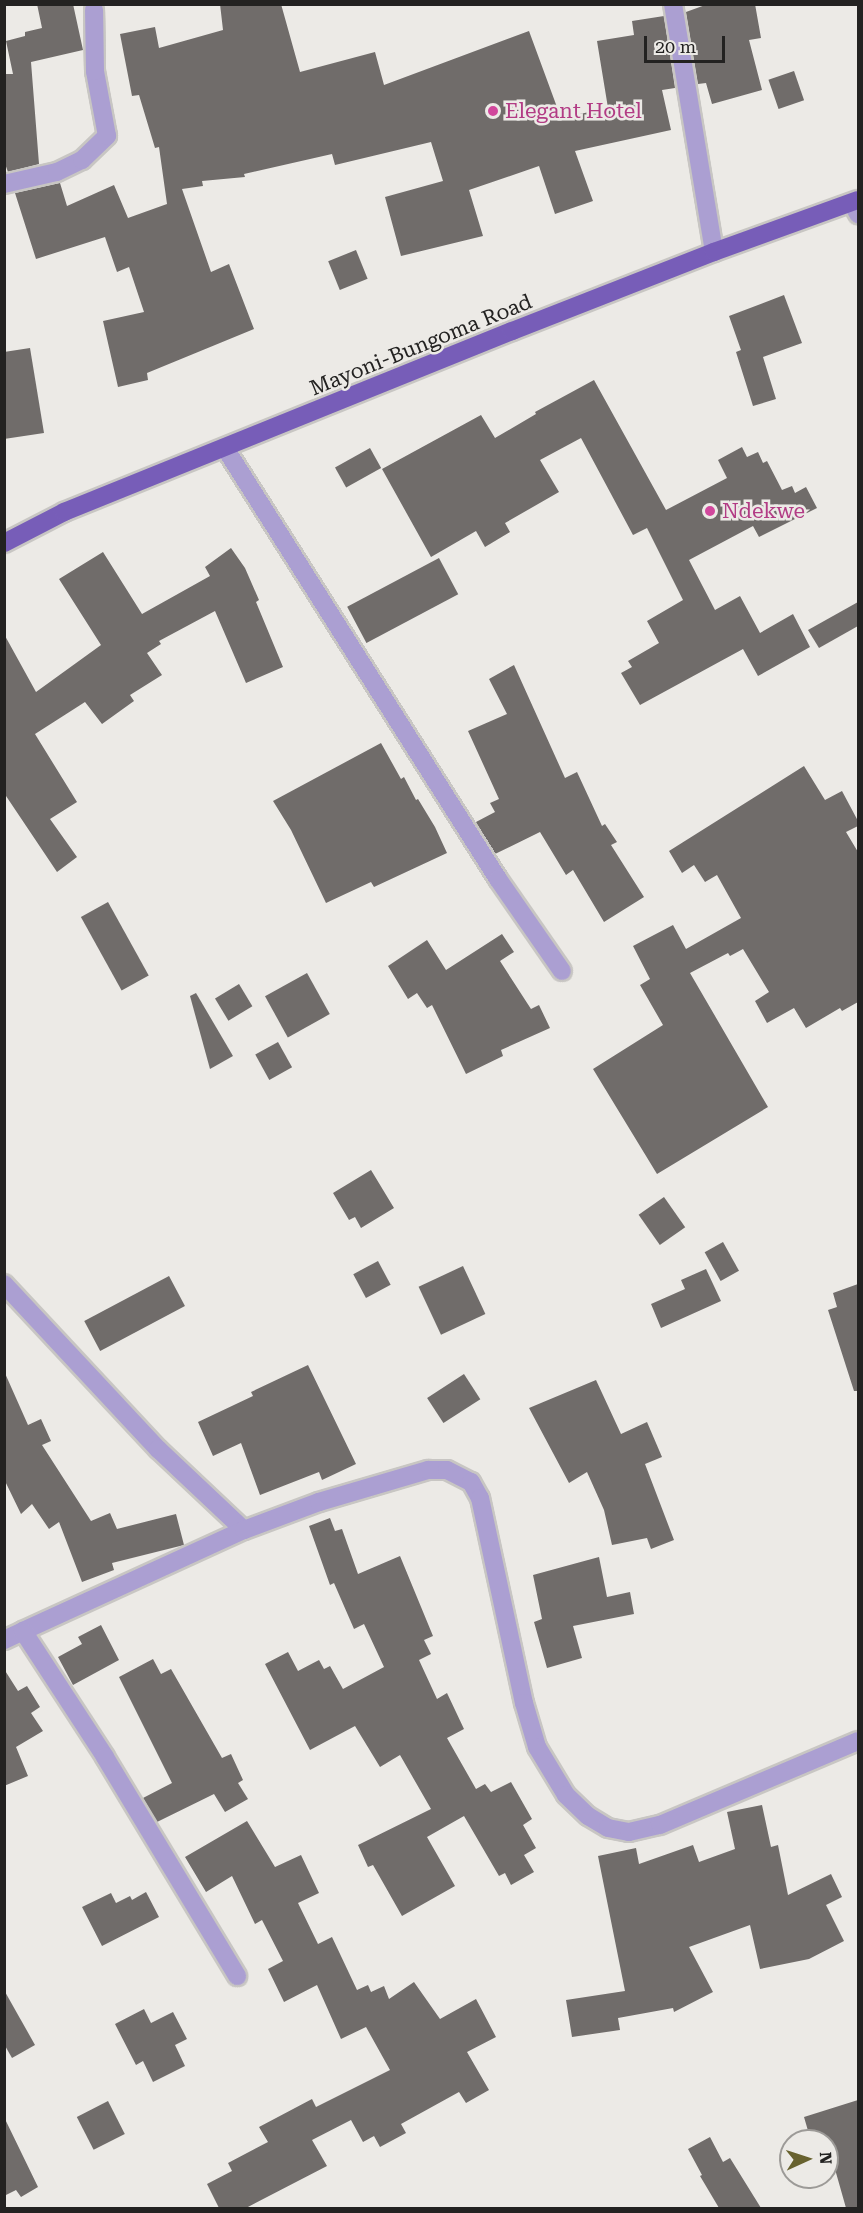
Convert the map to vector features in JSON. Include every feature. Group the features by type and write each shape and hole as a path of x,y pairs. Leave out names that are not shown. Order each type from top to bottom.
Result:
{"main road":[{"name":"Mayoni-Bungoma Road","path":"4,543 64,512 714,252 856,206"}],"street":[{"path":"673,4 714,252"},
{"path":"4,184 57,172 82,160 107,136 95,71 94,10"},
{"path":"225,448 498,879 561,970"},
{"path":"4,1284 158,1449 244,1530"},
{"path":"4,1640 244,1530 319,1502 428,1470 447,1470 471,1482 480,1498 524,1703 537,1747 566,1795 588,1816 608,1828 629,1832 660,1825 858,1741"},
{"path":"23,1632 105,1757 237,1976"}],"building":[{"path":"37,4 73,4 83,50 31,62 39,164 8,172 4,161 4,74 13,74 6,41 25,36 25,32 42,28"},
{"path":"220,4 281,4 300,72 375,52 384,85 529,31 561,118 608,108 597,41 634,35 632,21 664,16 675,88 662,90 671,130 575,151 593,201 555,214 539,166 469,190 483,236 401,256 385,197 443,181 431,142 335,165 332,154 244,174 245,177 202,181 203,186 182,189 211,272 229,264 254,329 147,373 148,380 118,387 103,321 144,312 129,267 117,272 105,237 36,259 15,193 60,183 67,206 114,185 128,218 167,204 159,147 155,148 139,95 132,96 120,34 155,27 159,48 223,30"},
{"path":"708,4 755,4 761,38 749,40 762,90 712,104 706,83 698,84 686,12"},
{"path":"794,71 804,100 779,109 768,80"},
{"path":"356,250 368,279 340,290 328,261"},
{"path":"784,295 802,343 763,357 776,399 753,406 736,352 741,350 729,316"},
{"path":"30,348 44,433 4,439 4,352"},
{"path":"594,380 666,510 727,478 718,460 742,447 747,457 758,452 763,463 767,461 782,490 792,486 795,493 806,487 817,508 759,537 753,526 689,560 715,610 740,596 760,633 793,614 810,647 758,676 743,649 640,705 621,673 632,667 628,661 659,643 647,621 683,600 647,528 633,535 581,438 540,460 559,492 505,523 510,532 485,547 476,531 431,557 382,469 481,415 495,438 536,414 535,412"},
{"path":"370,448 381,468 346,488 335,467"},
{"path":"231,548 245,568 259,600 256,602 283,667 246,683 215,611 159,641 161,644 147,653 162,675 130,695 134,701 102,724 85,702 35,734 77,802 50,819 77,857 57,872 4,793 4,634 36,692 101,645 59,579 103,552 142,614 210,576 205,567"},
{"path":"439,558 458,594 366,643 347,607"},
{"path":"858,602 858,626 819,648 808,630"},
{"path":"514,665 565,778 577,772 602,826 605,824 617,842 611,845 644,897 604,922 573,870 566,875 540,832 495,854 476,822 495,812 490,803 499,799 468,731 507,714 489,679"},
{"path":"381,743 401,779 404,777 416,800 418,799 435,827 447,853 374,887 371,882 326,903 291,830 273,801"},
{"path":"804,766 825,800 842,791 858,821 858,826 846,832 858,852 858,1002 842,1011 840,1008 806,1028 794,1008 767,1023 755,1001 769,992 743,949 730,956 728,953 690,973 768,1107 657,1174 593,1069 663,1025 640,985 650,979 633,946 673,925 686,949 741,918 717,875 705,882 694,865 682,873 669,851"},
{"path":"108,902 149,975 122,990 81,917"},
{"path":"502,934 514,952 500,961 531,1009 539,1005 550,1028 501,1050 503,1056 466,1074 432,1005 427,1008 417,993 408,999 388,966 427,940 446,970"},
{"path":"307,973 330,1014 288,1037 265,996"},
{"path":"239,984 252,1006 228,1021 215,998"},
{"path":"196,993 233,1056 210,1069 190,996"},
{"path":"278,1042 292,1067 269,1080 255,1055"},
{"path":"371,1170 394,1208 361,1228 355,1217 349,1220 333,1193"},
{"path":"664,1197 685,1227 660,1245 639,1215"},
{"path":"723,1242 739,1271 721,1281 705,1252"},
{"path":"378,1261 391,1285 366,1298 353,1274"},
{"path":"463,1266 485,1314 441,1335 419,1287"},
{"path":"706,1269 721,1301 661,1328 651,1304 685,1289 681,1280"},
{"path":"169,1276 185,1306 100,1351 84,1321"},
{"path":"858,1284 858,1391 854,1391 828,1310 837,1307 833,1293"},
{"path":"308,1365 356,1464 322,1480 319,1472 260,1495 241,1443 213,1456 198,1422 253,1396 251,1392"},
{"path":"4,1371 28,1425 41,1419 51,1441 42,1445 91,1521 110,1513 117,1529 176,1514 184,1545 112,1563 114,1570 82,1582 59,1522 49,1529 32,1504 21,1514 4,1479"},
{"path":"464,1374 480,1399 443,1423 427,1398"},
{"path":"596,1380 621,1434 647,1422 662,1457 645,1464 674,1540 651,1549 647,1538 612,1545 604,1510 587,1472 569,1483 529,1408"},
{"path":"330,1518 335,1531 342,1529 358,1574 400,1556 433,1636 424,1640 431,1654 419,1660 437,1699 447,1693 464,1729 447,1738 476,1789 485,1784 491,1792 511,1782 532,1819 523,1825 536,1848 524,1855 534,1872 511,1885 505,1873 499,1876 464,1816 427,1837 455,1886 402,1916 373,1865 368,1867 358,1845 431,1809 400,1755 380,1767 355,1726 310,1750 265,1664 288,1652 298,1671 319,1660 324,1669 330,1666 343,1689 384,1667 364,1624 354,1629 334,1583 330,1585 309,1526"},
{"path":"599,1557 607,1597 630,1592 634,1614 573,1626 582,1658 547,1668 534,1622 542,1619 533,1575"},
{"path":"101,1625 119,1660 73,1685 58,1657 82,1644 78,1637"},
{"path":"153,1659 161,1674 171,1669 222,1758 231,1754 243,1780 238,1783 248,1799 225,1812 214,1794 157,1822 143,1798 172,1783 119,1677"},
{"path":"4,1669 18,1691 27,1686 40,1707 31,1713 43,1731 16,1747 28,1776 4,1786"},
{"path":"762,1805 771,1847 778,1845 788,1895 831,1874 842,1897 826,1905 844,1941 809,1959 760,1969 750,1925 689,1947 713,1992 674,2012 673,2008 618,2018 620,2030 572,2037 566,2000 625,1991 598,1856 636,1848 639,1864 693,1845 699,1862 735,1849 727,1812"},
{"path":"247,1821 275,1867 301,1855 319,1893 298,1903 318,1944 332,1937 357,1990 368,1985 371,1992 384,1986 389,1999 414,1982 440,2019 476,1999 496,2037 467,2052 489,2090 466,2103 459,2092 401,2124 406,2133 380,2147 374,2136 363,2142 351,2120 312,2140 327,2166 246,2208 219,2208 207,2184 232,2171 228,2163 268,2142 259,2127 312,2099 316,2107 390,2070 366,2027 341,2039 317,1985 284,2002 268,1969 283,1961 262,1920 255,1924 232,1876 206,1892 185,1857"},
{"path":"146,1892 159,1917 102,1946 82,1907 111,1893 116,1903 130,1896 132,1900"},
{"path":"4,1990 35,2045 12,2058 4,2044"},
{"path":"144,2009 151,2023 173,2012 187,2039 175,2045 185,2066 153,2082 143,2061 136,2065 115,2024"},
{"path":"858,2100 858,2208 846,2208 839,2183 839,2129 808,2129 804,2117"},
{"path":"108,2101 125,2134 94,2150 77,2117"},
{"path":"4,2117 38,2187 21,2197 16,2190 4,2196"},
{"path":"710,2137 723,2162 730,2158 761,2208 719,2208 700,2176 702,2175 688,2149"}],"place":[{"name":"Elegant Hotel","path":"493,111"},
{"name":"Ndekwe","path":"710,511"}]}
